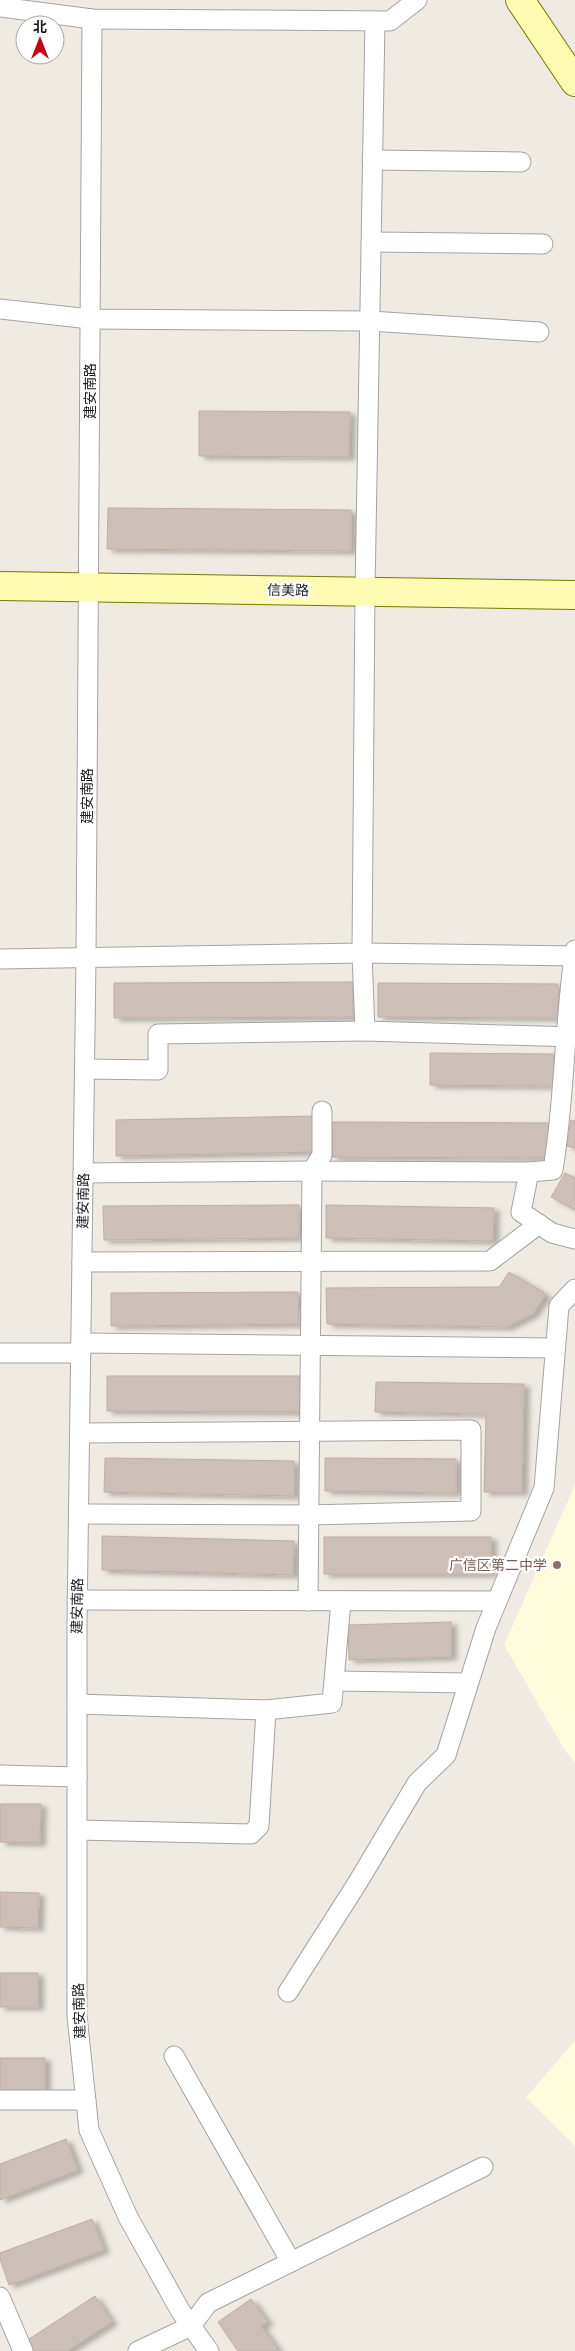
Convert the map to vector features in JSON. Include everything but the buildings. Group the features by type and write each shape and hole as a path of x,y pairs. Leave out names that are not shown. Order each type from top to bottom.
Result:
{"street":[{"path":"0,7 92,19 390,21 417,0"},
{"path":"520,0 575,82"},
{"name":"建安南路","path":"92,19 85,1069 77,1600 77,2016 89,2130 128,2217 191,2326 209,2351"},
{"path":"365,1031 362,952 365,592 375,21"},
{"path":"372,160 521,162"},
{"path":"371,242 543,244"},
{"path":"0,309 90,319 370,321 538,332"},
{"name":"信美路","path":"0,586 575,595"},
{"path":"0,959 362,952 575,954 570,1037 560,1130 553,1170 530,1172 83,1173"},
{"path":"85,1069 158,1070 158,1034 365,1031 570,1037"},
{"path":"308,1601 312,1346 312,1171 322,1155 322,1111"},
{"path":"530,1172 521,1212 552,1233 575,1239"},
{"path":"82,1262 490,1261 538,1224"},
{"path":"288,1992 358,1882 417,1784 446,1755 486,1628 544,1488 559,1306 575,1289"},
{"path":"0,1353 81,1348 312,1346 555,1348"},
{"path":"78,1514 309,1515 471,1511 471,1430 80,1433"},
{"path":"77,1600 497,1601"},
{"path":"77,1704 266,1710 332,1703 336,1682 341,1601"},
{"path":"336,1682 468,1683"},
{"path":"77,1830 251,1834 259,1826 266,1710"},
{"path":"0,1775 77,1777"},
{"path":"174,2056 291,2262"},
{"path":"0,2100 86,2100"},
{"path":"138,2351 191,2326 208,2303 483,2167"},
{"path":"0,2297 23,2351"}],"shaded area":[{"name":"广信区第二中学","path":"575,1485 575,1762 566,1752 504,1645"},
{"path":"575,2041 575,2146 526,2097"}],"place":[{"name":"广信区第二中学","path":"557,1565"}]}
